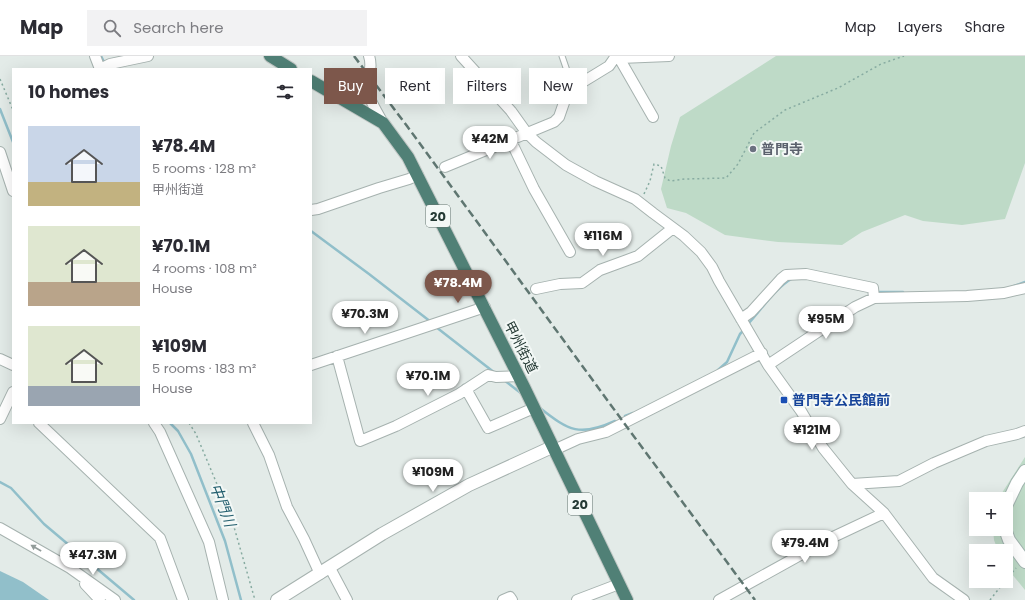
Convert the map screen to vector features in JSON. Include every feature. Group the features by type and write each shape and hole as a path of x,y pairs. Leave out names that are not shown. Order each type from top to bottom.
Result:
{"highway":[{"path":"270,56 289,68"},
{"name":"甲州街道","path":"312,82 383,123 401,146 418,175 485,307 513,376 524,387 627,600"}],"street":[{"path":"95,56 103,67 148,56"},
{"path":"369,56 371,66 367,87 368,93 383,123"},
{"path":"461,56 511,111 526,132 536,142 566,165 595,182 635,199 684,236 701,252 712,267 768,365 801,411 823,448 852,484 884,514 933,578 964,600"},
{"path":"587,79 609,66 618,57 669,56"},
{"path":"618,57 653,117"},
{"path":"445,167 526,132 554,122 559,117 564,104"},
{"path":"510,139 534,189 570,252"},
{"path":"0,152 12,188"},
{"path":"312,210 418,175"},
{"path":"536,289 560,284 582,283 600,270 638,256 673,228"},
{"path":"742,321 786,275 806,274 874,294 967,296 1004,293 1025,288"},
{"path":"768,365 874,294"},
{"path":"312,365 485,307"},
{"path":"277,600 382,534 469,485 553,448 578,439 606,432 762,354"},
{"path":"337,356 360,441 396,426 466,389 488,375 496,377 513,376"},
{"path":"0,359 12,365"},
{"path":"466,389 488,428 534,408"},
{"path":"0,419 12,395"},
{"path":"40,424 160,538 183,600"},
{"path":"155,424 160,432 209,542 223,600"},
{"path":"254,424 269,455 287,507 304,539 325,571 347,600"},
{"path":"852,484 899,481 948,457 986,441 1025,431"},
{"path":"1013,492 1025,471"},
{"path":"718,600 831,538 884,514"},
{"path":"0,528 6,530 70,568 115,600"},
{"path":"1008,536 1024,560"},
{"path":"70,568 100,600"},
{"path":"577,600 619,584"},
{"path":"503,600 510,597 512,600"}],"lane":[{"path":"562,56 566,68"}],"path":[{"path":"640,204 650,182 654,164 661,166 665,178 670,182 685,179 726,178 738,164 754,133 785,110 838,88 881,64 904,56"},
{"path":"0,79 12,108"},
{"path":"190,424 196,434 232,520 255,600"},
{"path":"1013,573 1024,560"},
{"path":"990,600 1000,588"}],"green space":[{"path":"776,56 1025,56 1025,163 1005,219 962,225 923,221 905,215 862,232 842,245 778,242 725,235 686,213 667,208 661,189 671,146 680,117"},
{"path":"1025,457 1025,590 1013,575 1013,544 995,544 994,540 994,536 1013,536 1013,492 1002,492"}],"water":[{"path":"0,571 23,582 49,600 0,600"}],"waterway":[{"path":"101,56 105,64"},
{"name":"中門川","path":"0,109 12,139"},
{"path":"312,232 431,322"},
{"path":"748,324 780,287 793,278"},
{"path":"1014,286 1025,282"},
{"path":"877,292 903,292"},
{"path":"436,327 495,373"},
{"path":"718,370 727,362 740,334 744,330"},
{"path":"504,380 522,394"},
{"path":"540,408 559,422 575,429 593,429 615,421"},
{"path":"625,416 633,413"},
{"name":"中門川","path":"171,424 178,431 191,454 225,541 241,600"},
{"path":"0,482 11,488 44,524 134,600"}],"railway":[{"path":"354,56 755,600"}],"place":[{"name":"普門寺","path":"753,149"},
{"name":"普門寺公民館前","path":"784,400"}]}
